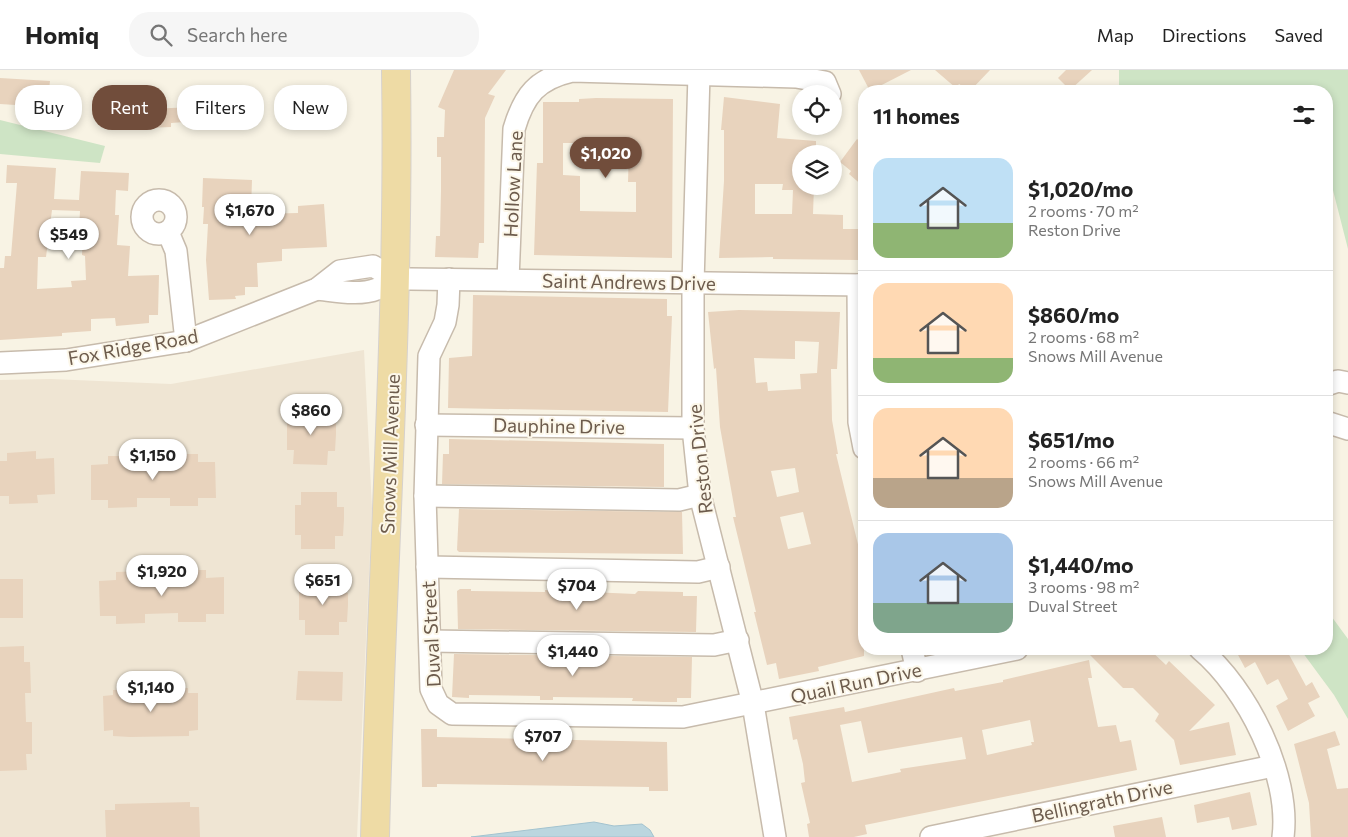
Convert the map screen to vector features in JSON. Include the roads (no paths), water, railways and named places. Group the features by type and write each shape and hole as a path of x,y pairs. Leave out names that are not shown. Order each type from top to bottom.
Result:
{"main road":[{"name":"Snows Mill Avenue","path":"375,837 391,448 395,279 396,70"}],"street":[{"name":"Hollow Lane","path":"508,280 514,129 519,112 528,97 540,84 555,75 572,71 699,74 799,85 826,82 827,85"},
{"name":"Reston Drive","path":"699,74 693,284 693,428 700,495 753,704 775,837"},
{"path":"168,232 176,251 186,341"},
{"name":"Fox Ridge Road","path":"0,363 66,360 186,341 317,289 340,271 373,266 395,279"},
{"name":"Saint Andrews Drive","path":"395,279 858,285"},
{"name":"Duval Street","path":"449,279 445,322 429,356 426,425 425,496 431,689 438,704 452,714 682,717 753,704"},
{"path":"1333,383 1338,381 1348,383"},
{"name":"Dauphine Drive","path":"426,425 693,428"},
{"path":"1333,425 1348,430"},
{"path":"425,496 679,500 700,495"},
{"path":"427,567 698,572 719,567"},
{"path":"430,641 714,645 738,640"},
{"path":"913,655 917,671"},
{"name":"Quail Run Drive","path":"753,704 990,655"},
{"path":"1205,655 1231,683 1260,729 1282,800 1283,837"},
{"name":"Bellingrath Drive","path":"931,837 1273,766"}],"water":[{"path":"594,822 614,826 642,824 650,830 654,837 471,837"}]}
